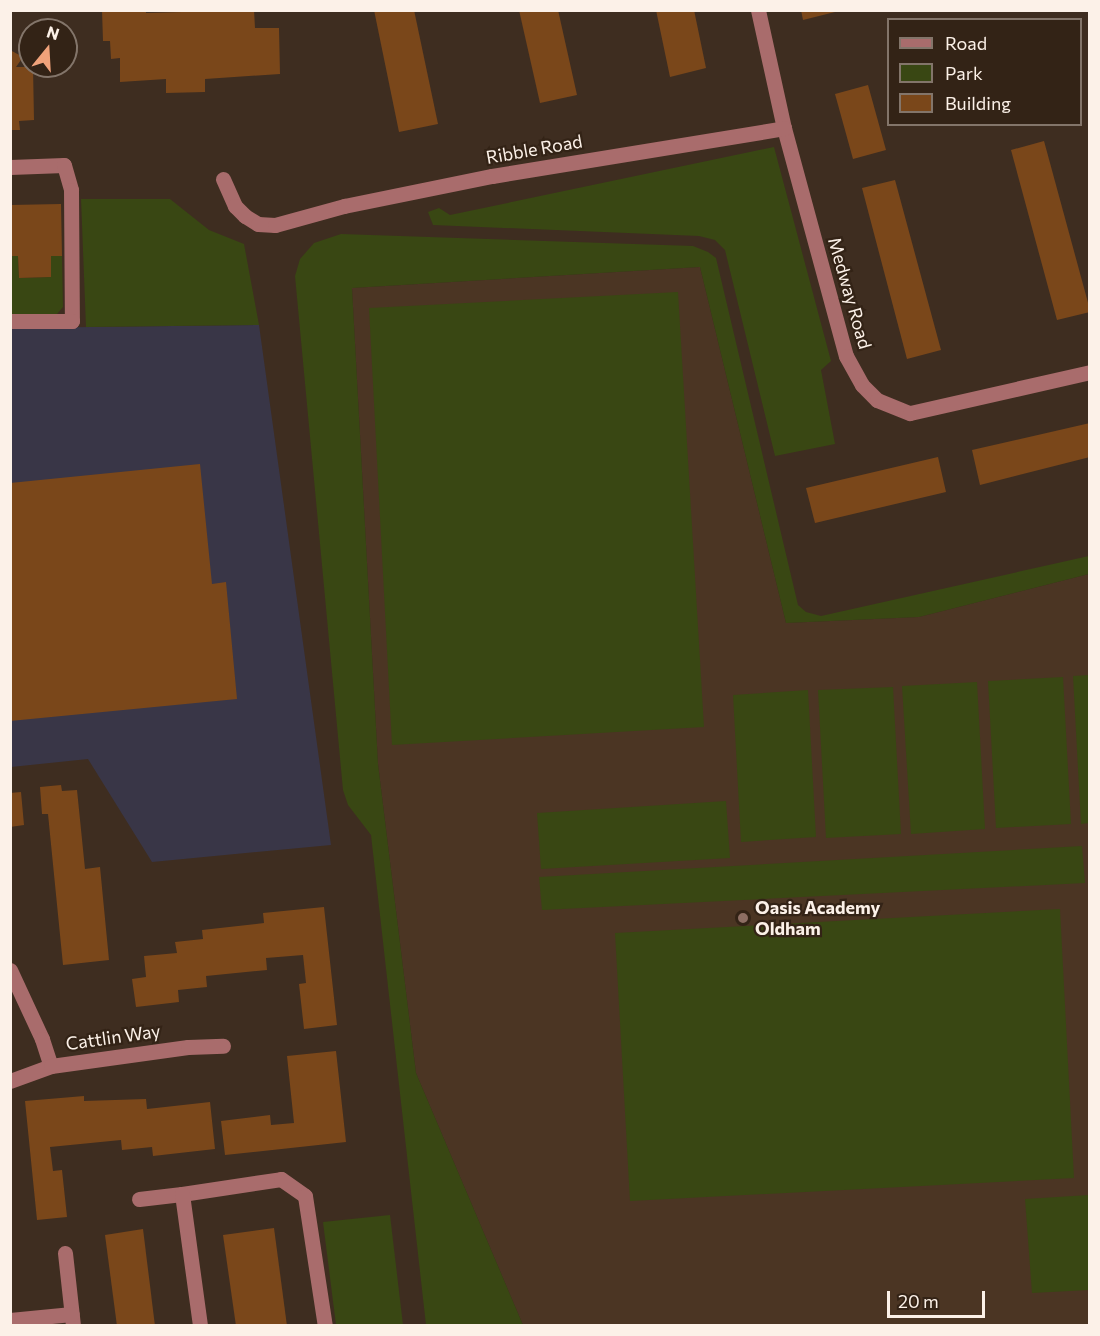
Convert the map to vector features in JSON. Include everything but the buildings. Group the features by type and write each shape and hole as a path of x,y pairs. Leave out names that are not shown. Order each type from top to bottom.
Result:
{"street":[{"name":"Medway Road","path":"758,10 784,128 846,356 862,385 877,400 910,413 1089,372"},
{"name":"Ribble Road","path":"224,179 235,206 245,216 258,224 275,225 344,206 492,176 784,128"},
{"path":"10,167 64,165 71,190 72,321 10,321"},
{"path":"10,970 42,1039 51,1066"},
{"name":"Cattlin Way","path":"10,1081 51,1066 188,1047 223,1046"},
{"path":"139,1199 281,1179 305,1196 325,1326"},
{"path":"182,1194 200,1326"},
{"path":"10,1320 72,1320 65,1253"}],"shaded area":[{"name":"Oasis Academy Oldham","path":"700,267 786,623 919,617 1089,574 1089,1325 523,1325 416,1073 378,764 352,288"},
{"path":"259,325 331,845 152,862 88,759 11,767 10,328"}],"green space":[{"path":"774,147 831,361 821,370 835,444 775,456 725,250 715,240 699,236 433,225 428,212 439,208 450,215"},
{"path":"81,199 170,199 209,230 244,244 259,325 86,327"},
{"path":"341,234 693,246 716,258 798,605 806,612 821,616 1089,556 1089,574 919,617 786,623 700,267 352,288 378,764 416,1073 523,1325 426,1325 371,835 348,805 343,790 295,276 300,259 314,243"},
{"path":"10,256 18,256 19,278 51,277 51,256 62,256 63,307 57,314 11,314"},
{"path":"678,292 704,727 392,745 369,308"},
{"path":"1089,675 1089,823 1081,824 1073,676"},
{"path":"1063,677 1071,824 996,828 988,681"},
{"path":"977,682 985,829 911,834 902,686"},
{"path":"893,687 901,834 826,838 818,690"},
{"path":"808,690 816,837 741,842 733,695"},
{"path":"726,801 730,858 541,869 537,813"},
{"path":"1082,846 1085,883 542,910 539,877"},
{"path":"1060,909 1074,1178 630,1201 615,933"},
{"path":"1089,1195 1089,1290 1032,1293 1025,1199"},
{"path":"390,1215 403,1325 336,1325 323,1222"}],"place":[{"name":"Oasis Academy Oldham","path":"743,918"}]}
